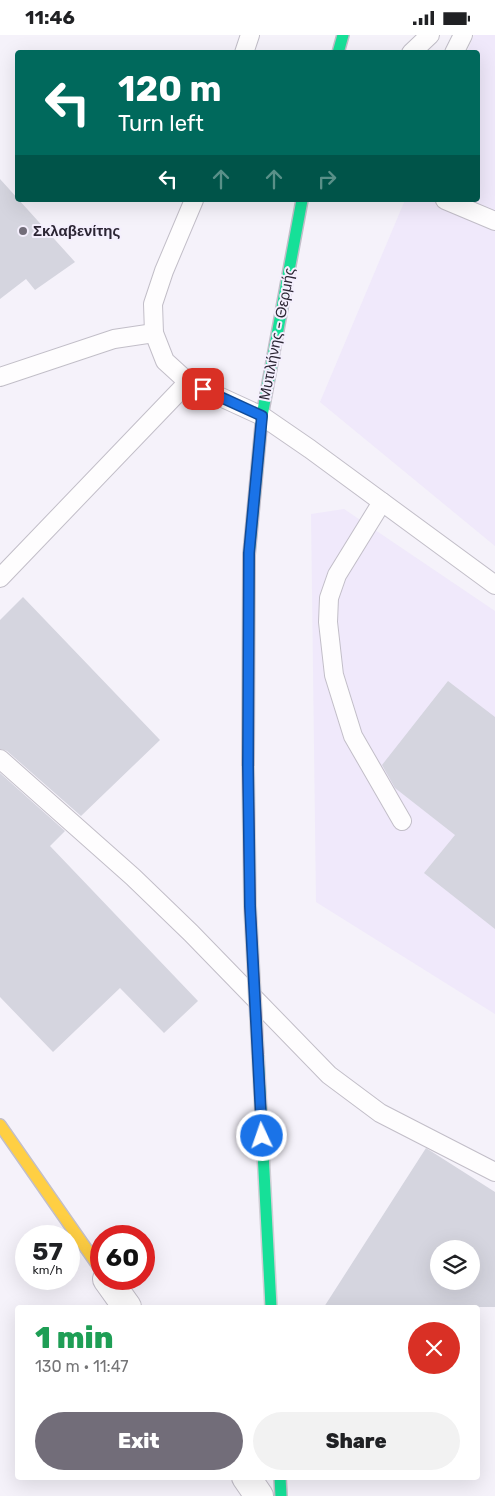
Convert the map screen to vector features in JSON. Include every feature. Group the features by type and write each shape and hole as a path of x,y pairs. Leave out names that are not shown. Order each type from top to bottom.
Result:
{"main road":[{"path":"339,50 343,35"},
{"name":"Μυτιλήνης - Θερμής","path":"271,1305 250,906 248,766 249,553 262,416 302,202"},
{"path":"0,1125 90,1254"},
{"path":"280,1480 281,1496"}],"street":[{"path":"115,1290 126,1305"},
{"path":"248,1480 259,1496"}],"lane":[{"path":"245,50 250,35"},
{"path":"414,50 430,35"},
{"path":"456,50 463,35"},
{"path":"193,202 164,271 153,304 154,333 166,361 188,382 262,416 495,585"},
{"path":"450,202 495,221"},
{"path":"0,377 114,339 154,333"},
{"path":"0,578 188,382"},
{"path":"382,502 337,575 329,598 328,622 334,675 353,735 402,821"},
{"path":"0,759 133,877 329,1075 380,1113 495,1172"}],"shaded area":[{"path":"474,35 495,35 495,546 320,402 404,202 480,202 480,50 468,50"},
{"path":"344,509 495,611 495,1014 316,902 311,514"}],"building":[{"name":"Σκλαβενίτης","path":"0,179 15,196 15,202 21,202 75,262 35,290 26,279 0,299"},
{"path":"23,597 160,740 81,816 7,751 0,749 0,620"},
{"path":"448,681 495,717 495,929 424,873 455,835 395,788 382,765"},
{"path":"0,773 65,831 50,846 198,1001 164,1033 120,988 53,1052 0,997"},
{"path":"426,1148 495,1192 495,1307 480,1307 480,1305 325,1305"}],"traffic: fast":[{"path":"339,50 343,35"},
{"path":"249,555 262,416 302,202"},
{"path":"258,1055 271,1305"},
{"path":"280,1480 281,1496"}],"traffic: slow":[{"path":"248,766 249,555"},
{"path":"0,1125 90,1254"}],"traffic: jam":[{"path":"248,766 250,906 258,1055"}],"place":[{"name":"Σκλαβενίτης","path":"23,231"}],"route":[{"path":"203,389 262,416 249,553 248,766 250,906 262,1136"}]}
